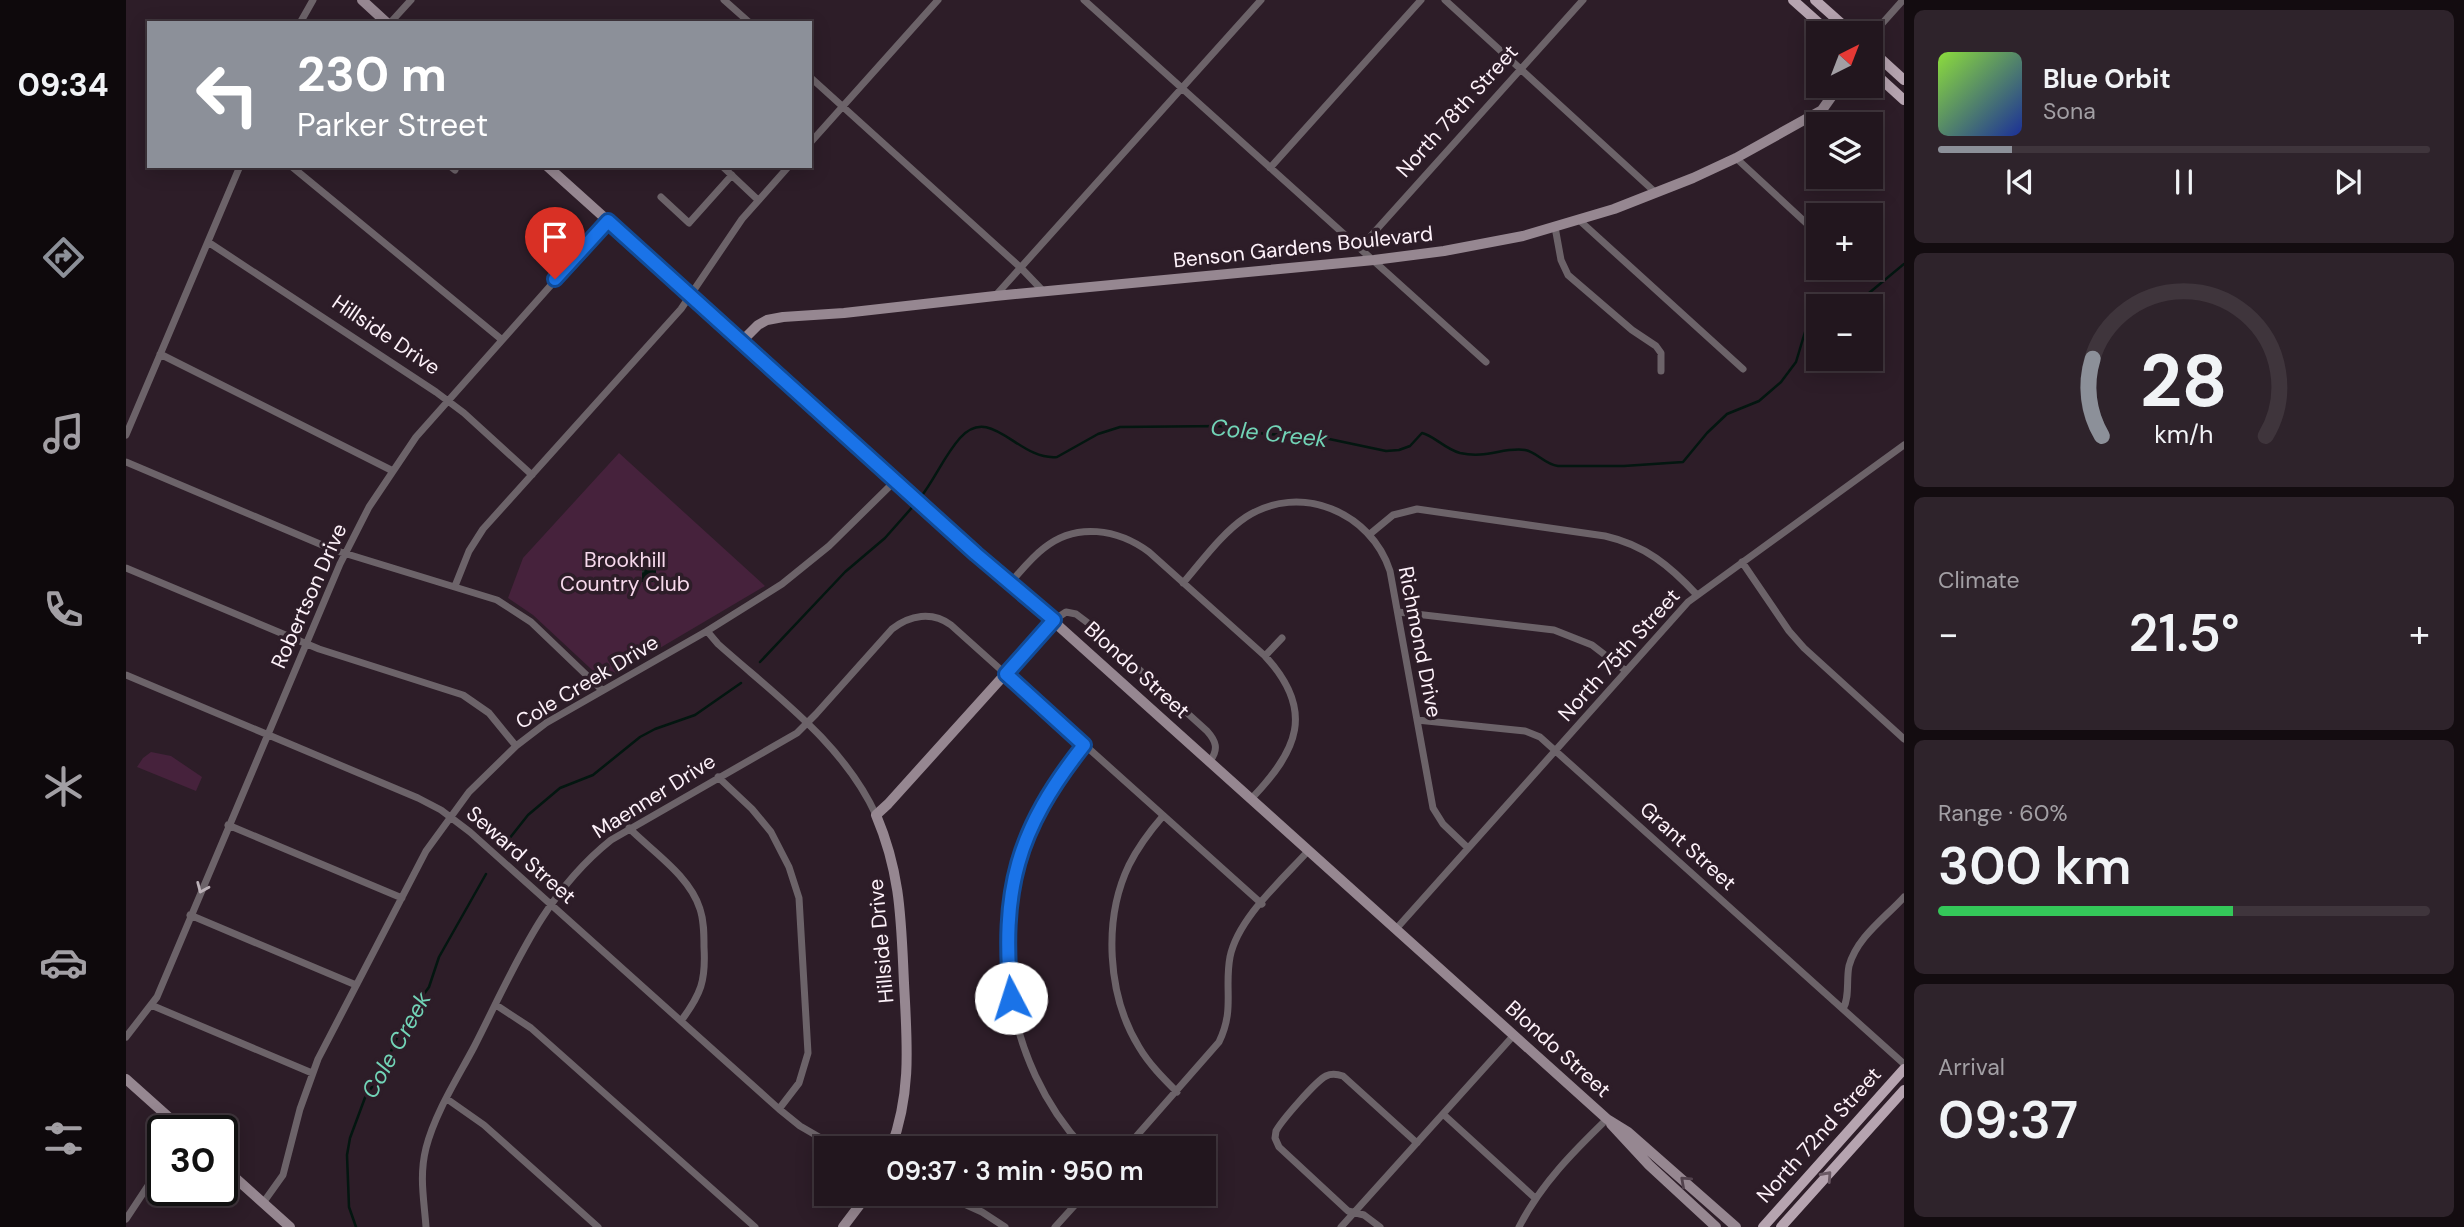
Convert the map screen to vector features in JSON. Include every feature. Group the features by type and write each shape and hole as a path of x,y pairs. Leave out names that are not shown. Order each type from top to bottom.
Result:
{"main road":[{"path":"1793,0 1817,21"},
{"path":"1815,0 1839,21"},
{"path":"1883,61 1904,80"},
{"path":"1883,81 1904,100"},
{"name":"North 72nd Street","path":"1763,1227 1904,1066"},
{"name":"North 72nd Street","path":"1781,1227 1904,1090"}],"street":[{"path":"301,21 313,0"},
{"path":"362,0 386,21"},
{"path":"390,21 411,0"},
{"path":"724,0 748,21"},
{"path":"812,141 938,0"},
{"path":"1084,0 1486,362"},
{"path":"995,296 1261,0"},
{"path":"1270,168 1421,0"},
{"path":"1445,0 1656,193"},
{"name":"North 78th Street","path":"1360,248 1583,0"},
{"path":"1883,22 1903,0"},
{"path":"812,79 1021,268 1044,292"},
{"name":"Benson Gardens Boulevard","path":"741,342 758,325 773,318 1374,260 1494,242 1579,220 1656,193 1735,158 1822,110 1830,98"},
{"path":"1735,158 1806,223"},
{"path":"126,435 239,168"},
{"path":"292,168 501,339"},
{"name":"Blondo Street","path":"549,168 1607,1119 1629,1132 1736,1227"},
{"path":"724,168 758,200"},
{"path":"455,586 465,558 478,536 691,297 734,230 787,168"},
{"path":"661,197 689,223 732,175"},
{"path":"1579,220 1744,369"},
{"name":"Robertson Drive","path":"126,1037 151,1005 163,982 345,554 369,507 416,436 608,221"},
{"path":"1555,227 1561,260 1568,275 1632,330 1656,346 1661,354 1661,371"},
{"name":"Hillside Drive","path":"208,242 447,400 532,475"},
{"path":"160,354 391,470"},
{"name":"North 75th Street","path":"1396,929 1680,610 1904,445"},
{"path":"126,462 345,554 497,600 521,614 602,690"},
{"name":"Cole Creek Drive","path":"263,1203 283,1175 299,1109 312,1073 356,985 426,851 450,816 481,779 516,746 546,723 707,631 803,568 849,528 895,481"},
{"name":"Richmond Drive","path":"1183,583 1237,524 1255,512 1273,505 1299,502 1326,506 1350,517 1370,534 1387,562 1433,808 1443,824 1468,848"},
{"path":"1370,534 1393,515 1417,509 1605,536 1629,542 1653,555 1674,571 1697,595"},
{"path":"1010,583 1035,555 1051,542 1074,533 1100,531 1118,534 1135,542 1183,583 1265,656 1280,673 1289,689 1295,727 1289,750 1281,766 1252,798"},
{"path":"1742,562 1804,648 1904,739"},
{"path":"126,568 306,644 463,695 489,713 516,746"},
{"path":"876,815 1062,613 1070,612 1088,623 1211,736 1216,749 1210,761"},
{"path":"1398,612 1554,630 1592,645 1626,671"},
{"name":"Maenner Drive","path":"426,1227 421,1191 423,1163 431,1133 534,930 550,904 584,863 629,828 797,733 902,622 914,617 938,618 951,625 1006,674"},
{"name":"Hillside Drive","path":"707,631 718,644 807,723 847,766 876,815 891,855 899,890 907,1036 907,1085 895,1136"},
{"path":"1265,656 1282,638"},
{"path":"1006,674 1262,904"},
{"name":"Seward Street","path":"126,675 418,798 450,816 779,1109 817,1136"},
{"name":"Grant Street","path":"1418,720 1525,731 1540,737 1904,1066"},
{"path":"1075,1136 1050,1104 1025,1053 1011,998 1007,936 1014,877 1029,831 1046,797 1084,745"},
{"path":"718,777 752,809 771,832 789,867 799,898 808,1053 799,1083 779,1109"},
{"path":"1163,816 1138,848 1122,883 1114,917 1113,957 1119,998 1131,1032 1149,1062 1177,1092"},
{"path":"228,825 401,898"},
{"path":"629,828 688,887 700,909 705,952 704,981 700,994 681,1021"},
{"path":"1137,1136 1213,1052 1224,1033 1230,1005 1229,970 1232,949 1243,926 1309,850"},
{"path":"1843,1009 1846,1003 1849,967 1857,947 1904,897"},
{"path":"190,915 356,985"},
{"path":"151,1005 312,1073"},
{"path":"496,1005 531,1028 755,1227"},
{"path":"1341,1227 1514,1035"},
{"path":"1380,1227 1364,1215 1348,1210 1279,1147 1275,1138 1278,1127 1321,1079 1338,1074 1417,1143"},
{"path":"126,1079 166,1115"},
{"path":"447,1099 484,1125 598,1227"},
{"path":"1443,1114 1535,1198"},
{"path":"1519,1227 1535,1198 1563,1163 1607,1119"},
{"name":"Blondo Street","path":"1607,1119 1620,1137 1716,1227"},
{"path":"238,1180 290,1227"},
{"path":"126,1219 147,1187"},
{"path":"843,1227 859,1206"},
{"path":"969,1206 1005,1227"},
{"path":"1055,1227 1074,1206"}],"green space":[{"name":"Brookhill Country Club","path":"619,453 765,586 604,681 533,615 508,598 523,558"},
{"path":"151,752 171,756 202,777 196,791 137,767"}],"water":[{"name":"Brookhill Country Club","path":"634,554 663,554 663,569 656,569 656,582 642,582 642,569 634,569"}],"waterway":[{"name":"Cole Creek","path":"1868,294 1904,264"},
{"name":"Cole Creek","path":"920,498 960,438 971,429 983,427 994,430 1030,451 1057,457 1098,434 1120,427 1223,426 1265,434 1315,436 1386,451 1410,446 1422,433 1460,453 1478,455 1525,450 1558,466 1624,466 1683,462 1727,414 1759,401 1781,382 1796,362 1806,331"},
{"name":"Cole Creek","path":"760,662 845,572 885,538 916,503"},
{"name":"Cole Creek","path":"509,839 528,815 560,788 593,775 640,737 695,715 741,683"},
{"name":"Cole Creek","path":"356,1227 349,1207 347,1155 350,1138 366,1095 381,1075 407,1018 429,987 439,957 486,874"}],"route":[{"path":"555,279 608,221 976,554 1054,620 1006,674 1084,745 1046,797 1033,822 1014,877 1007,936 1011,998"}]}
